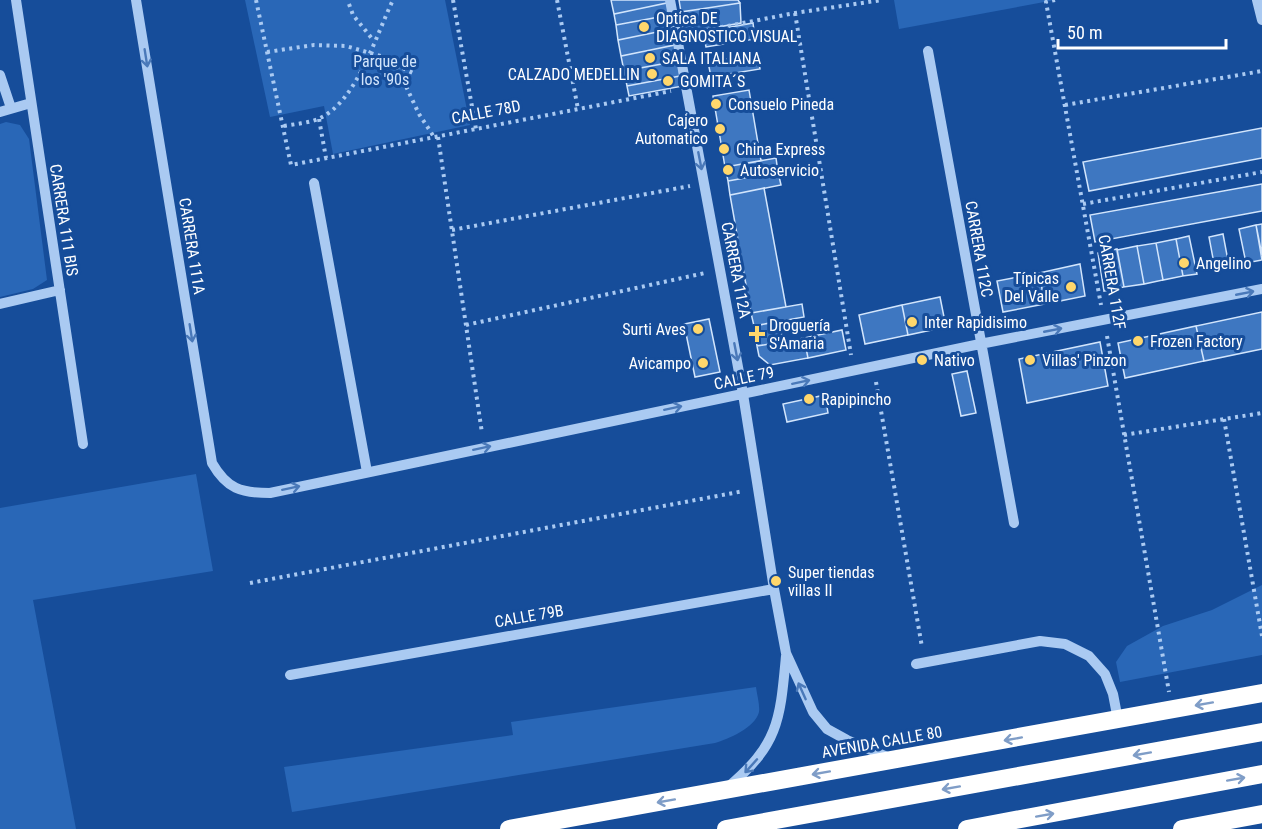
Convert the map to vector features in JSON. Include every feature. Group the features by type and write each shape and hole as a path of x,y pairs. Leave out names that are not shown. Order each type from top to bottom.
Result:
{"highway":[{"name":"AVENIDA CALLE 80","path":"509,829 1262,693"},
{"path":"726,829 1262,732"},
{"path":"966,829 1262,774"},
{"path":"1182,829 1238,824 1262,814"}],"street":[{"name":"CARRERA 111 BIS","path":"16,0 83,444"},
{"name":"CARRERA 111A","path":"136,0 212,463 221,478 234,488"},
{"name":"CARRERA 112A","path":"670,0 743,394 786,653 813,712 827,729 847,740 896,760"},
{"path":"1257,0 1262,20"},
{"name":"CARRERA 112C","path":"928,51 1014,523"},
{"path":"0,75 11,108"},
{"path":"0,112 31,103"},
{"path":"314,183 367,472"},
{"name":"CALLE 79","path":"234,488 251,493 270,493 873,366 1262,289"},
{"path":"0,304 60,290"},
{"name":"CALLE 79B","path":"290,675 774,589"},
{"path":"920,663 1040,641 1065,644 1089,656 1105,674 1113,694 1118,720"},
{"name":"CARRERA 112A","path":"723,790 746,772 771,739 779,718 786,653"}],"path":[{"path":"256,0 284,126 319,119 346,97 355,84 393,0"},
{"path":"453,0 476,129"},
{"path":"557,0 578,109"},
{"path":"676,36 795,13 882,0"},
{"name":"CARRERA 112F","path":"1055,0 1046,2 1172,710"},
{"path":"349,4 353,15 374,41"},
{"path":"795,13 853,371"},
{"path":"267,52 314,45 346,46 384,57 413,73"},
{"path":"396,65 419,114 436,137 484,448"},
{"path":"1065,105 1262,71"},
{"name":"CALLE 78D","path":"284,126 291,165 686,88"},
{"path":"319,119 326,158"},
{"path":"1083,204 1262,172"},
{"path":"452,230 704,183"},
{"path":"466,325 720,270"},
{"path":"873,366 920,663"},
{"path":"1124,435 1262,413"},
{"path":"1224,419 1262,636"},
{"path":"250,583 759,488"}],"green space":[{"name":"Parque de los '90s","path":"245,0 445,0 470,125 333,154 324,106 270,117"},
{"path":"894,0 1055,0 899,29"},
{"path":"6,122 20,125 29,139 47,280 33,289 0,297 0,124"},
{"path":"196,474 213,571 33,600 76,829 0,829 0,508"},
{"path":"1262,585 1262,655 1120,682 1116,662 1127,646 1163,626 1212,610"},
{"path":"756,687 759,712 756,718 747,728 715,743 292,812 284,767 513,735 511,722"}],"building":[{"path":"611,0 667,0 667,3 614,14"},
{"path":"679,0 738,0 740,3 681,12"},
{"path":"667,3 670,15 616,25 614,14"},
{"path":"740,3 741,23 683,33 681,12"},
{"name":"Optica DE DIAGNOSTICO VISUAL","path":"670,15 672,29 618,40 616,25"},
{"path":"753,23 755,39 706,47 703,32"},
{"path":"672,29 675,45 621,56 618,40"},
{"name":"SALA ITALIANA","path":"675,45 678,61 624,71 621,56"},
{"path":"757,53 760,69 711,77 708,62"},
{"name":"CALZADO MEDELLIN","path":"678,61 680,76 627,86 624,71"},
{"name":"GOMITA´S","path":"680,76 683,86 629,96 627,86"},
{"path":"749,90 761,161 725,167 713,96"},
{"path":"1262,128 1262,158 1089,191 1083,162"},
{"path":"776,158 778,172 728,181 725,167"},
{"path":"778,172 781,185 730,195 728,181"},
{"path":"1262,184 1262,211 1095,242 1090,215"},
{"path":"764,188 786,307 751,313 730,195"},
{"path":"1262,224 1262,255 1256,225"},
{"path":"1256,225 1262,260 1246,263 1239,229"},
{"path":"1223,234 1229,266 1215,269 1209,237"},
{"path":"1189,236 1197,274 1183,276 1176,239"},
{"path":"1176,239 1183,276 1163,280 1156,243"},
{"path":"1156,243 1163,280 1144,284 1137,246"},
{"path":"1137,246 1144,284 1124,287 1117,250"},
{"path":"1117,249 1124,287 1104,291 1098,253"},
{"path":"1080,264 1085,296 1045,304 1039,273"},
{"path":"1039,273 1045,304 1003,312 997,281"},
{"path":"940,297 946,327 908,335 902,305"},
{"path":"802,304 804,317 754,326 751,313"},
{"path":"902,305 908,335 865,344 859,315"},
{"path":"1262,312 1262,349 1204,361 1196,326"},
{"path":"709,319 720,372 695,377 684,324"},
{"path":"779,321 783,342 757,346 754,326"},
{"path":"1196,326 1204,361 1125,378 1118,343"},
{"path":"842,330 846,350 808,358 804,338"},
{"path":"804,338 808,358 770,365 759,356 757,346"},
{"path":"1100,342 1108,386 1027,403 1019,359"},
{"path":"967,371 976,413 961,416 952,374"},
{"path":"825,395 828,413 787,422 783,404"}],"place":[{"name":"Optica DE DIAGNOSTICO VISUAL","path":"644,27"},
{"name":"SALA ITALIANA","path":"650,58"},
{"name":"CALZADO MEDELLIN","path":"652,74"},
{"name":"GOMITA´S","path":"668,81"},
{"name":"Consuelo Pineda","path":"716,104"},
{"name":"Cajero Automatico","path":"720,129"},
{"name":"China Express","path":"724,149"},
{"name":"Autoservicio","path":"728,170"},
{"name":"Angelino","path":"1184,263"},
{"name":"Típicas Del Valle","path":"1071,287"},
{"name":"Inter Rapidisimo","path":"912,322"},
{"name":"Surti Aves","path":"698,329"},
{"name":"Droguería S'Amaria","path":"757,334"},
{"name":"Frozen Factory","path":"1138,341"},
{"name":"Nativo","path":"922,360"},
{"name":"Villas' Pinzon","path":"1030,360"},
{"name":"Avicampo","path":"703,363"},
{"name":"Rapipincho","path":"809,399"},
{"name":"Super tiendas villas II","path":"776,581"}]}
